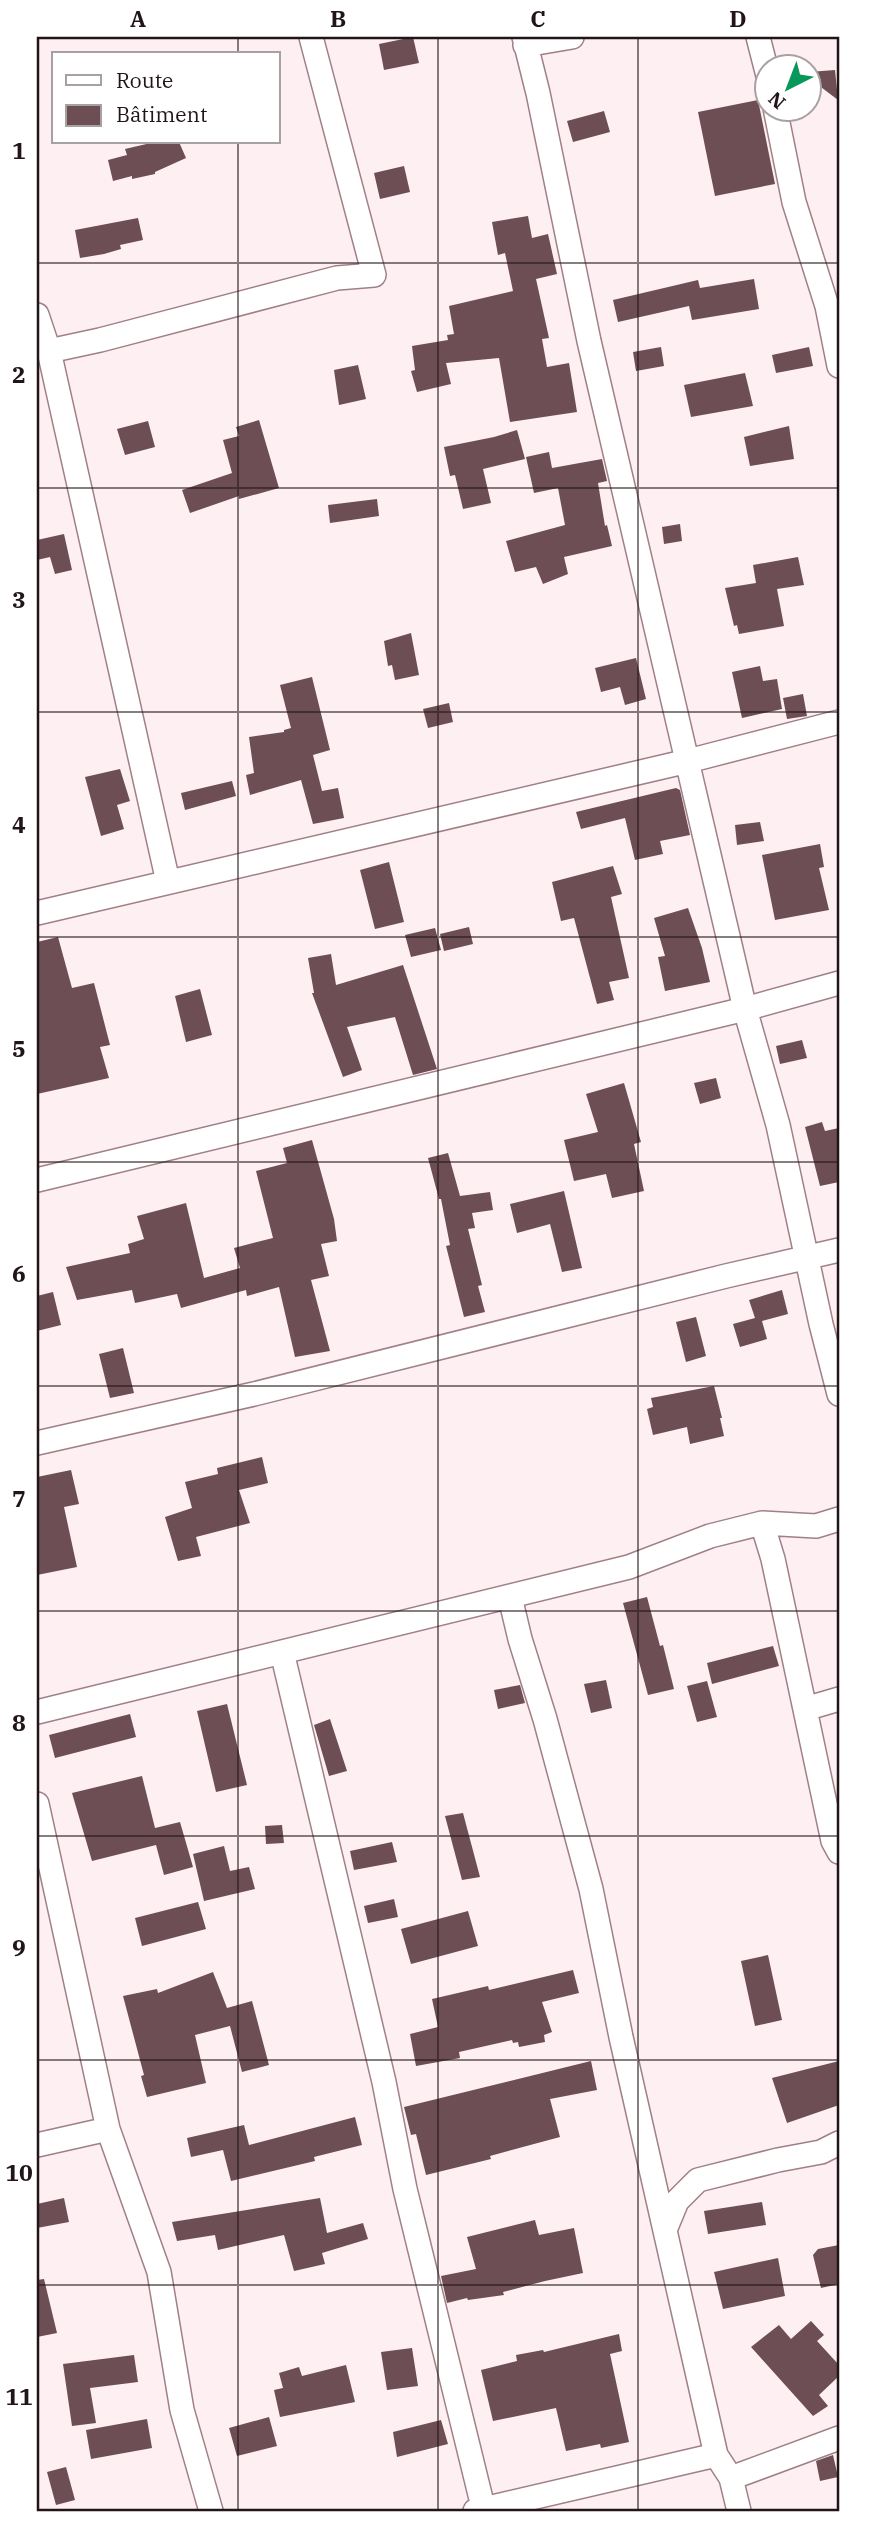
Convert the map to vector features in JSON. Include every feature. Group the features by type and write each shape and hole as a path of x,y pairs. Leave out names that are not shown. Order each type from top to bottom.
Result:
{"street":[{"path":"49,351 126,334 337,278 374,275 311,37"},
{"path":"572,37 524,41 538,93 589,341 745,1009 778,1125 839,1394"},
{"path":"778,122 794,202 827,306 839,366"},
{"path":"37,315 49,351 168,882"},
{"path":"37,913 688,761 839,722"},
{"path":"37,1180 745,1009 839,983"},
{"path":"37,1443 242,1397 839,1250"},
{"path":"37,1712 629,1567 710,1536 762,1523 816,1526 839,1519"},
{"path":"762,1523 774,1559 833,1841 839,1852"},
{"path":"510,1597 591,1889 716,2455 731,2478 739,2511"},
{"path":"282,1652 384,2082 411,2216 481,2511 716,2455"},
{"path":"805,1709 839,1699"},
{"path":"37,1804 108,2129 159,2273 182,2410 211,2511"},
{"path":"37,2145 108,2129"},
{"path":"665,2230 677,2201 698,2180 821,2152 839,2143"},
{"path":"731,2478 839,2438"}],"building":[{"path":"413,37 419,63 384,70 379,44"},
{"path":"835,70 838,100 824,89 824,71"},
{"path":"754,101 754,122 762,122 775,184 715,196 698,112"},
{"path":"604,111 610,132 573,142 567,121"},
{"path":"146,144 180,144 186,158 155,174 113,181 108,160 127,155 125,149"},
{"path":"404,166 410,192 380,199 374,173"},
{"path":"528,216 532,238 548,234 557,274 536,279 549,338 542,339 547,367 569,363 577,412 510,422 499,358 446,363 451,384 417,392 411,371 415,370 412,346 448,340 447,335 454,334 449,306 513,291 505,253 498,255 492,222"},
{"path":"138,218 143,240 120,245 121,249 104,254 80,258 75,230"},
{"path":"754,279 759,309 692,320 689,306 618,322 613,300 698,280 700,288"},
{"path":"661,347 664,366 636,371 633,352"},
{"path":"809,347 813,366 776,373 772,355"},
{"path":"358,365 366,399 339,405 334,370"},
{"path":"745,373 753,406 691,417 684,385"},
{"path":"259,420 279,488 239,499 239,496 190,513 182,490 232,473 223,440 239,436 236,427"},
{"path":"148,421 155,447 125,455 117,429"},
{"path":"789,426 794,459 750,466 744,437"},
{"path":"517,430 525,459 483,469 491,503 463,509 455,475 450,476 444,447"},
{"path":"549,452 552,468 602,459 607,481 598,483 605,526 607,525 612,546 564,557 568,574 543,584 536,567 515,572 506,541 565,525 558,488 534,493 526,457"},
{"path":"377,499 379,516 330,523 328,505"},
{"path":"680,524 682,541 664,544 662,527"},
{"path":"64,534 72,570 55,574 50,557 37,560 37,540"},
{"path":"798,557 804,585 777,589 784,626 739,634 737,625 734,626 725,588 756,583 753,565"},
{"path":"411,633 419,675 395,680 392,665 388,666 384,641"},
{"path":"636,658 646,699 625,705 620,687 601,692 595,668"},
{"path":"760,666 763,681 777,679 782,709 742,718 732,672"},
{"path":"312,677 330,750 313,755 322,791 338,788 344,818 313,824 301,780 250,795 246,775 254,773 249,737 284,732 291,728 280,685"},
{"path":"803,694 807,716 787,719 783,698"},
{"path":"449,703 453,722 428,728 423,709"},
{"path":"120,769 130,801 117,805 124,829 101,836 85,777"},
{"path":"232,781 236,796 185,810 181,793"},
{"path":"676,788 680,790 690,835 660,841 663,854 635,860 625,818 581,829 576,812"},
{"path":"760,822 764,841 737,845 735,825"},
{"path":"820,844 824,867 819,868 829,910 775,920 762,855"},
{"path":"389,862 404,922 375,929 360,870"},
{"path":"613,866 622,894 611,897 629,978 609,982 614,1000 597,1004 574,918 561,921 552,882"},
{"path":"688,908 710,982 665,991 658,957 665,956 654,918"},
{"path":"469,927 473,944 444,951 440,934"},
{"path":"435,928 441,950 411,957 405,935"},
{"path":"58,937 72,988 94,983 110,1045 100,1047 109,1078 37,1094 37,942"},
{"path":"331,954 336,985 403,965 437,1069 413,1075 395,1017 347,1027 362,1070 343,1077 312,993 308,958"},
{"path":"200,989 212,1035 186,1042 175,996"},
{"path":"802,1040 807,1058 780,1064 776,1046"},
{"path":"716,1078 721,1098 700,1104 694,1083"},
{"path":"624,1083 641,1142 634,1144 644,1191 612,1198 606,1174 574,1181 564,1140 598,1132 586,1094"},
{"path":"822,1122 825,1131 839,1128 839,1182 820,1186 805,1127"},
{"path":"312,1140 334,1219 337,1241 321,1244 329,1276 311,1280 330,1351 295,1357 279,1287 247,1296 246,1290 181,1308 177,1294 135,1303 132,1290 77,1300 66,1267 130,1253 128,1244 144,1239 137,1216 186,1203 204,1278 240,1268 234,1248 273,1238 256,1171 287,1163 283,1148"},
{"path":"448,1153 460,1196 490,1192 493,1210 472,1213 475,1228 468,1229 482,1285 478,1286 485,1312 464,1317 446,1246 450,1245 441,1199 428,1158"},
{"path":"564,1191 582,1268 562,1272 550,1224 517,1233 510,1204"},
{"path":"782,1290 788,1314 762,1321 767,1339 740,1347 733,1324 755,1318 749,1300"},
{"path":"53,1292 61,1325 37,1331 37,1296"},
{"path":"696,1317 706,1356 686,1362 676,1322"},
{"path":"123,1348 134,1393 110,1398 99,1354"},
{"path":"714,1386 724,1436 690,1444 687,1427 653,1435 647,1409 653,1407 651,1398"},
{"path":"262,1457 268,1483 239,1490 250,1523 196,1537 201,1556 178,1561 165,1517 192,1508 185,1482 218,1474 217,1468"},
{"path":"71,1470 79,1504 64,1507 77,1567 37,1575 37,1477"},
{"path":"647,1597 674,1689 648,1695 623,1603"},
{"path":"773,1646 779,1666 712,1684 707,1663"},
{"path":"606,1680 612,1708 591,1713 584,1684"},
{"path":"707,1681 717,1717 697,1722 687,1686"},
{"path":"520,1685 525,1703 498,1709 494,1690"},
{"path":"227,1704 247,1785 216,1792 197,1711"},
{"path":"130,1714 136,1737 55,1758 49,1735"},
{"path":"330,1719 347,1771 329,1776 314,1725"},
{"path":"142,1776 155,1828 180,1822 193,1867 164,1875 156,1845 92,1861 72,1793"},
{"path":"463,1813 480,1877 462,1880 445,1816"},
{"path":"282,1825 284,1843 266,1844 265,1826"},
{"path":"392,1842 397,1862 354,1870 350,1851"},
{"path":"224,1846 230,1871 249,1867 255,1889 204,1901 193,1854"},
{"path":"394,1899 398,1917 368,1923 364,1906"},
{"path":"198,1902 206,1929 142,1946 135,1918"},
{"path":"468,1911 478,1946 411,1964 401,1929"},
{"path":"768,1955 782,2020 755,2026 741,1961"},
{"path":"573,1970 579,1993 542,2002 552,2032 544,2035 545,2042 519,2047 518,2042 513,2043 512,2040 459,2052 460,2058 416,2066 410,2034 438,2027 432,1999 488,1986 489,1990"},
{"path":"213,1972 227,2008 252,2001 269,2065 242,2072 230,2026 195,2035 206,2083 147,2097 141,2076 144,2075 123,1996 157,1989 158,1993"},
{"path":"591,2061 597,2090 550,2099 560,2137 490,2156 491,2159 426,2175 416,2134 411,2135 404,2107"},
{"path":"839,2061 839,2105 787,2123 772,2078"},
{"path":"355,2117 362,2145 314,2157 315,2161 231,2181 223,2150 191,2157 187,2138 244,2125 249,2145"},
{"path":"64,2198 69,2222 37,2228 37,2204"},
{"path":"320,2198 327,2233 363,2223 368,2239 322,2253 325,2264 294,2271 284,2235 218,2250 215,2235 177,2241 172,2222"},
{"path":"762,2202 766,2225 708,2234 704,2211"},
{"path":"535,2220 539,2235 574,2228 583,2273 503,2292 504,2295 467,2298 447,2303 441,2276 476,2269 467,2237"},
{"path":"839,2245 839,2284 821,2288 813,2255 818,2249"},
{"path":"778,2258 785,2296 723,2309 714,2272"},
{"path":"44,2279 57,2333 37,2337 37,2280"},
{"path":"811,2321 824,2335 817,2341 839,2365 839,2376 819,2395 828,2406 813,2416 751,2347 779,2325 791,2339"},
{"path":"619,2334 622,2351 610,2354 629,2442 601,2448 600,2444 566,2451 556,2408 493,2421 481,2370 517,2361 516,2355 544,2352"},
{"path":"412,2348 418,2386 387,2390 381,2352"},
{"path":"134,2355 138,2382 90,2388 96,2423 72,2426 63,2364"},
{"path":"346,2365 355,2402 280,2417 274,2390 283,2388 279,2373 299,2367 302,2376"},
{"path":"269,2417 277,2446 237,2456 229,2428"},
{"path":"147,2419 152,2448 91,2459 86,2430"},
{"path":"441,2420 448,2444 397,2457 393,2432"},
{"path":"833,2455 838,2477 820,2481 816,2461"},
{"path":"66,2467 75,2500 56,2505 47,2472"}]}
